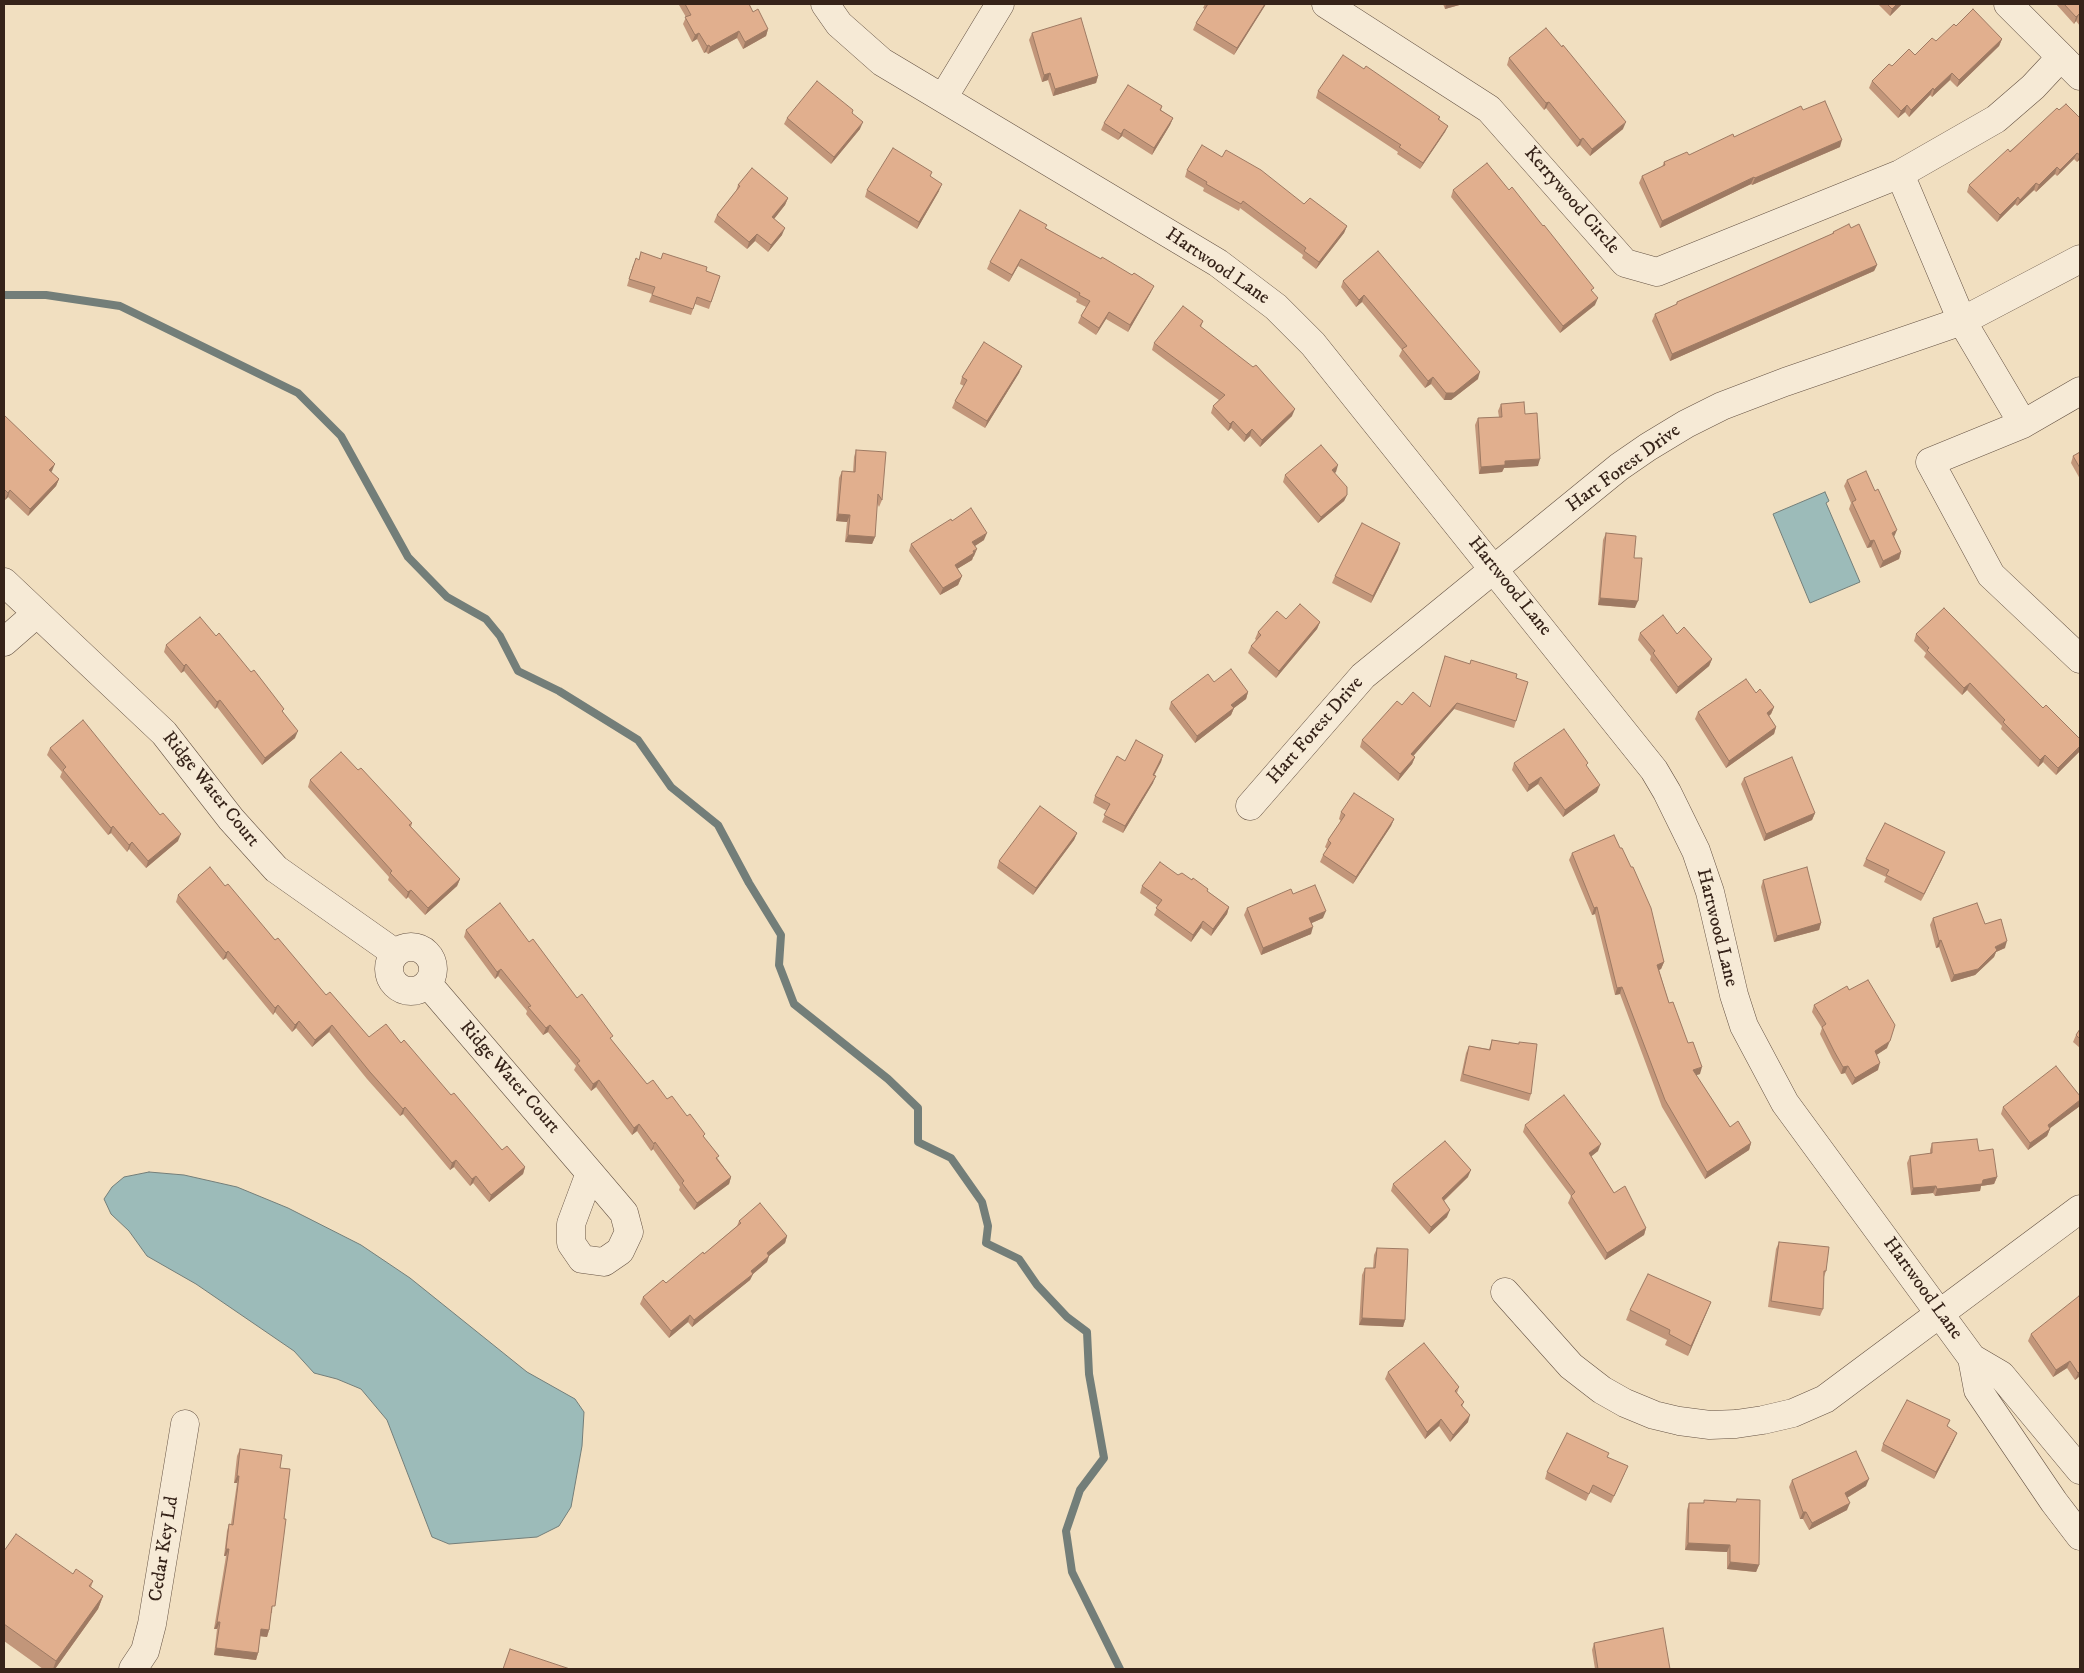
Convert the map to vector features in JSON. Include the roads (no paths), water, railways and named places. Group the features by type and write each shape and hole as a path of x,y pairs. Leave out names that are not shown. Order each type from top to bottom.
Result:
{"street":[{"name":"Hartwood Lane","path":"825,4 839,24 882,62 1218,263 1276,308 1313,344 1654,770 1663,784 1696,851 1710,892 1734,996 1744,1026 1785,1104 1972,1358 2001,1375 2080,1470"},
{"path":"942,98 1000,4"},
{"name":"Kerrywood Circle","path":"1326,4 1489,109 1625,263 1657,272 1900,174 1996,119 2033,87 2061,57"},
{"path":"2008,4 2080,76"},
{"path":"1900,174 1962,321 2023,424"},
{"name":"Hart Forest Drive","path":"1250,806 1363,676 1619,468 1686,424 1722,406 1785,382 1962,321 2080,260"},
{"path":"2080,391 2023,424 1930,462 1991,575 2080,659"},
{"name":"Ridge Water Court","path":"4,582 164,733 231,819 276,870 395,953 389,963 389,976 395,986 406,991 418,991 428,984 590,1173"},
{"path":"4,642 36,614"},
{"path":"1505,1292 1571,1366 1602,1390 1625,1403 1654,1415 1679,1421 1736,1424 1792,1413 1825,1399 2080,1209"},
{"name":"Hartwood Lane","path":"1972,1358 1978,1390 2054,1502 2080,1536"},
{"name":"Cedar Key Ld","path":"133,1669 145,1651 152,1624 185,1424"}],"water":[{"path":"1825,492 1829,501 1826,503 1860,582 1810,603 1773,514"},
{"path":"149,1172 184,1175 237,1187 288,1208 361,1245 410,1278 527,1372 575,1399 584,1412 582,1446 571,1507 559,1526 537,1537 449,1544 432,1537 387,1420 361,1389 337,1379 314,1373 294,1351 196,1284 147,1256 129,1231 111,1214 104,1199 112,1187 124,1177"}],"waterway":[{"path":"4,295 46,295 120,306 298,393 341,436 408,557 447,597 486,619 500,636 518,671 559,691 638,740 671,787 718,825 749,883 781,935 779,965 794,1004 888,1079 918,1108 918,1142 951,1158 982,1202 988,1226 986,1243 1019,1259 1037,1285 1067,1317 1087,1332 1089,1374 1104,1458 1080,1490 1066,1531 1072,1572 1120,1669"}]}
